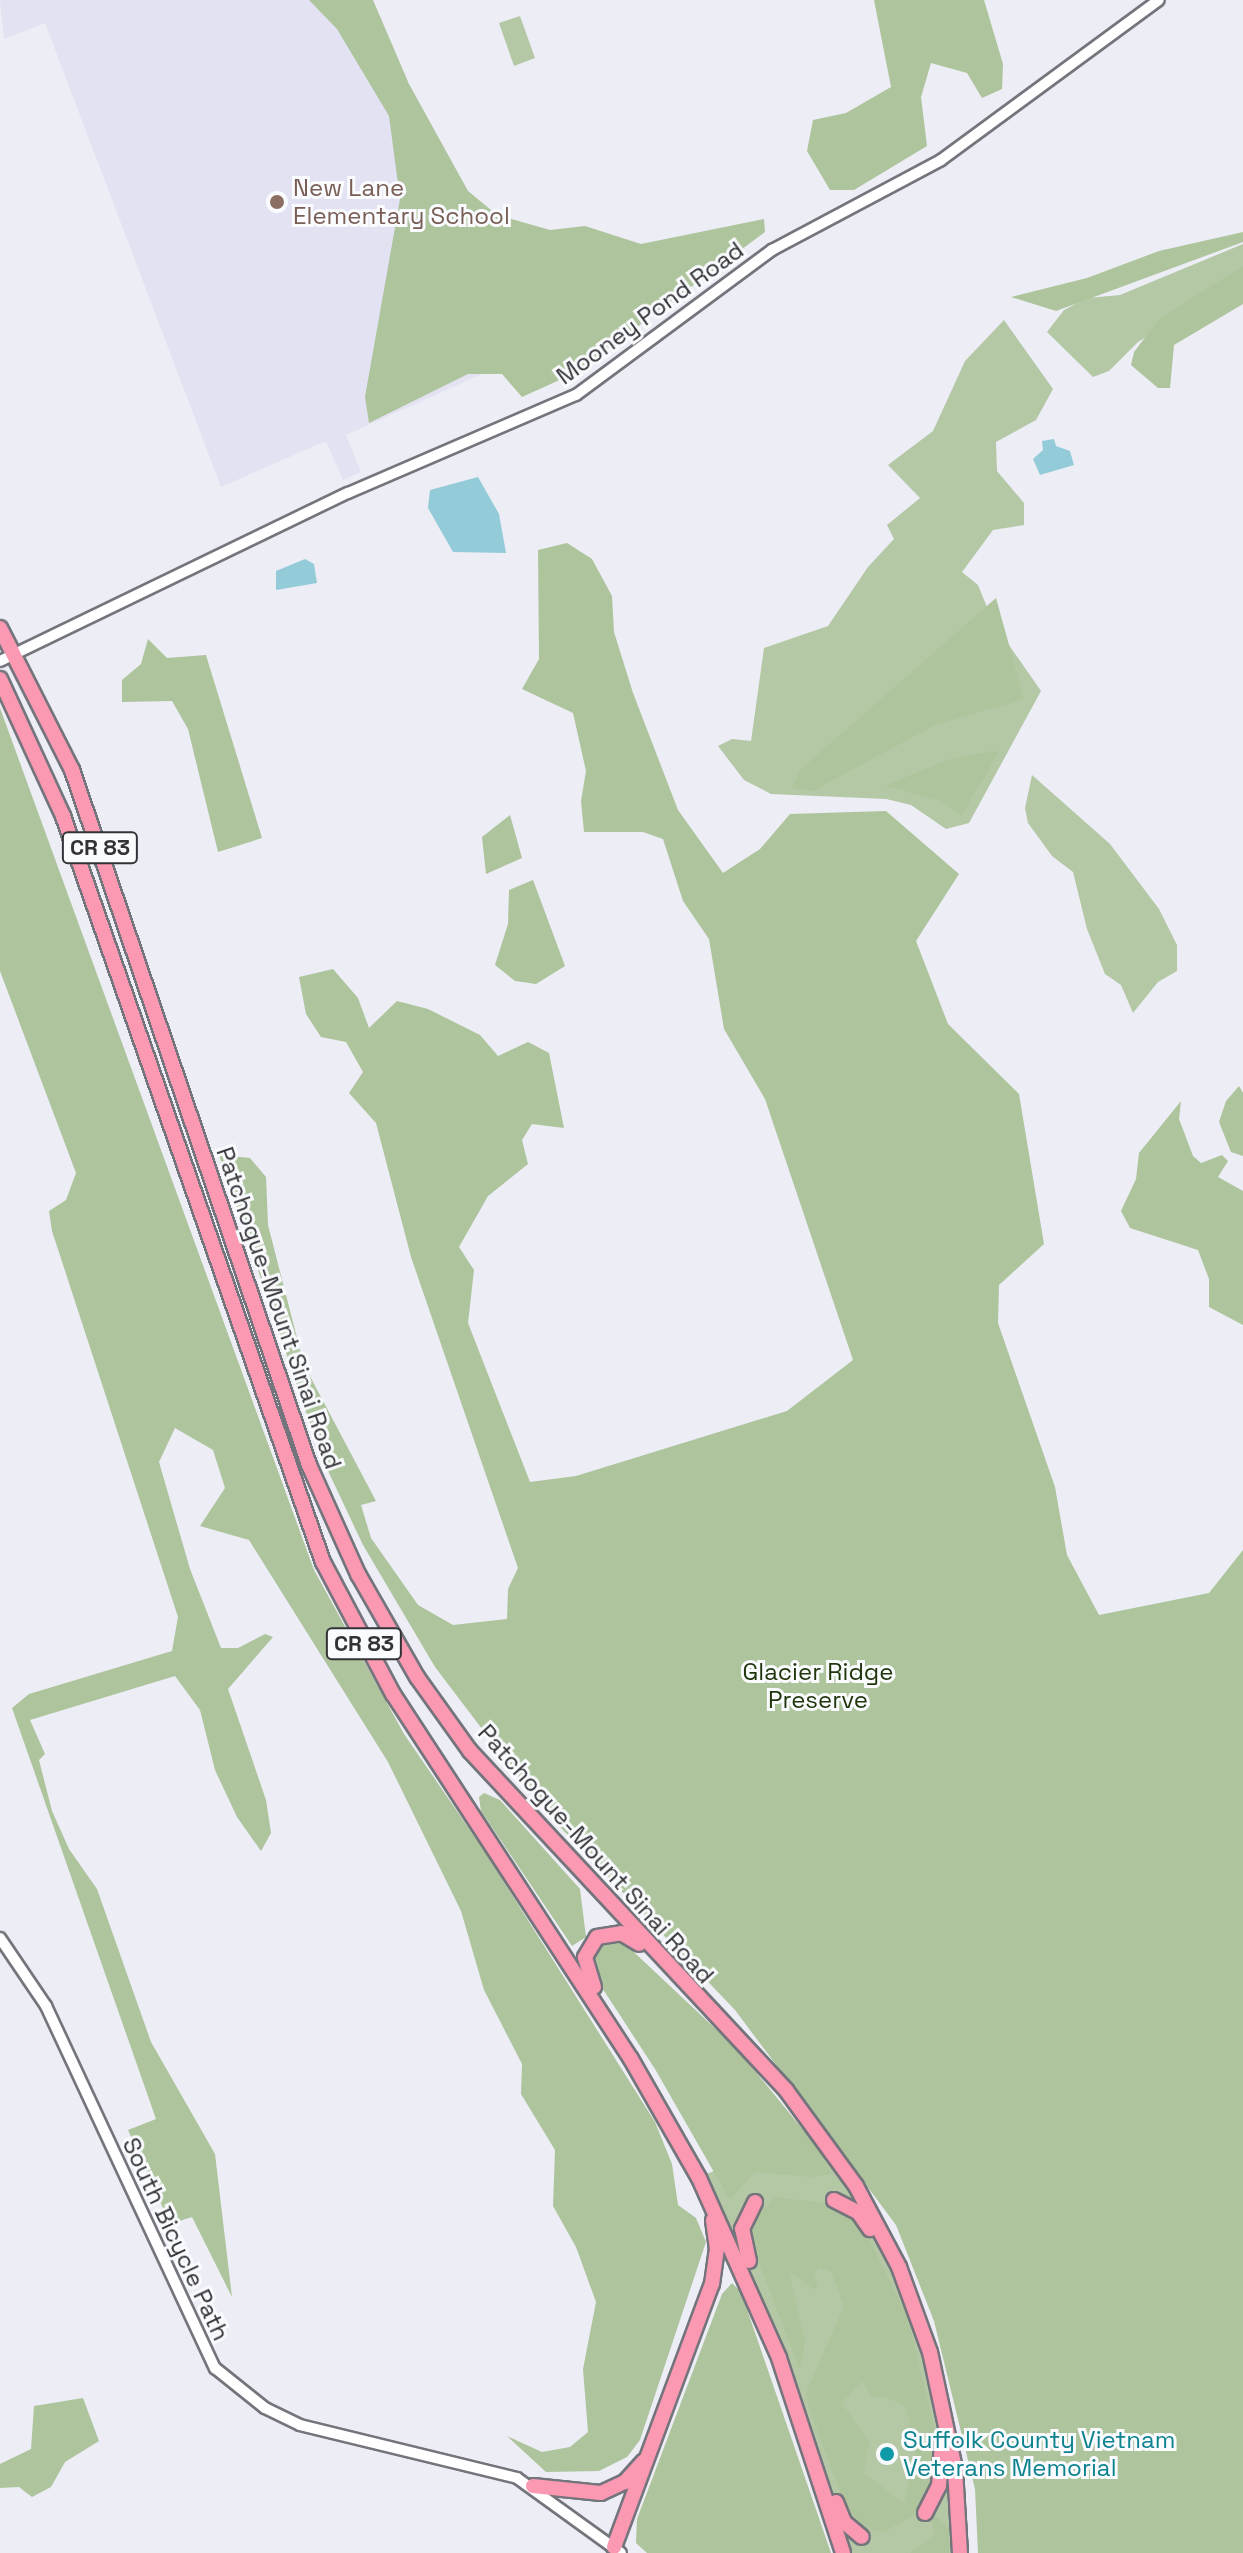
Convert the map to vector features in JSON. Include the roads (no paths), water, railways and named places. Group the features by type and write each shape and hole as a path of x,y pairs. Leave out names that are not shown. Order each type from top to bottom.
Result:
{"highway":[{"name":"Patchogue-Mount Sinai Road","path":"0,628 78,785 309,1465 371,1601 425,1690 488,1773 813,2123 856,2186 899,2267 938,2382 955,2469 960,2553"},
{"name":"Patchogue-Mount Sinai Road","path":"0,679 63,816 290,1478 329,1576 393,1694 631,2059 699,2178 766,2323 807,2436 843,2553"},
{"path":"631,2059 616,2021 585,1970 586,1951 597,1937 626,1934 706,2007"},
{"path":"618,2550 716,2267 716,2231 699,2178"},
{"path":"834,2200 863,2216 899,2267"},
{"path":"755,2202 744,2222 741,2243 766,2323"},
{"path":"925,2513 939,2486 943,2457 938,2382"},
{"path":"807,2436 844,2522 862,2537"},
{"path":"533,2486 601,2493 632,2476 653,2447"}],"street":[{"name":"Mooney Pond Road","path":"0,661 348,493 576,395 772,250 941,160 1159,0"},
{"name":"South Bicycle Path","path":"0,1938 46,2006 215,2368 265,2408 300,2425 347,2440 488,2467 533,2486 618,2550"}],"water":[{"path":"1054,439 1056,446 1070,451 1074,465 1040,475 1033,459 1043,450 1042,441"},
{"path":"478,477 499,514 506,553 453,552 428,508 430,490"},
{"path":"305,559 314,564 317,583 276,590 276,571"}],"place":[{"name":"New Lane Elementary School","path":"277,202"},
{"name":"Suffolk County Vietnam Veterans Memorial","path":"887,2454"}],"park label":[{"name":"Glacier Ridge Preserve","path":"818,1686"}]}
